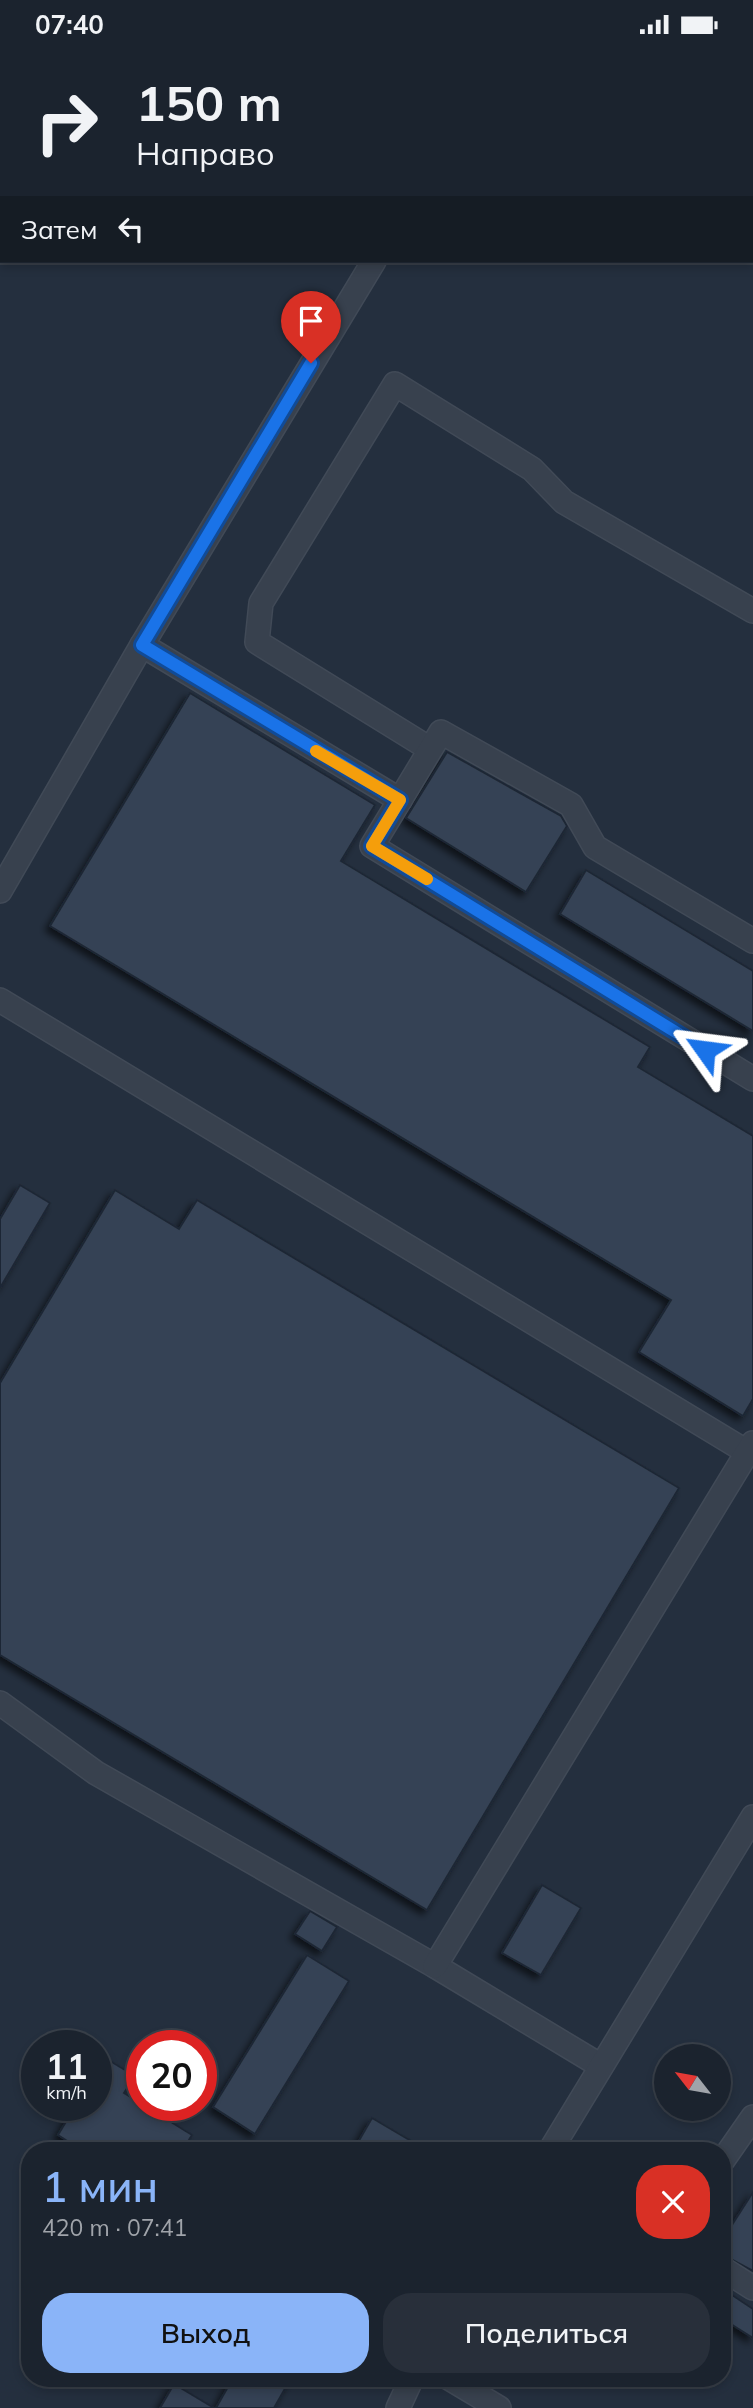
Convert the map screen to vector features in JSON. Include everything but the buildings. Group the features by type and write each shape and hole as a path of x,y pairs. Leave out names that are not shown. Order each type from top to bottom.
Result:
{"street":[{"path":"0,891 142,645 373,263"},
{"path":"430,749 257,642 261,603 395,384 532,470 564,502 753,611"},
{"path":"142,645 400,800"},
{"path":"753,941 595,847 571,805 441,732 372,846 753,1079"},
{"path":"0,1000 750,1448 435,1966"},
{"path":"0,1703 96,1773 435,1966 601,2066"},
{"path":"555,2142 753,1817"},
{"path":"731,2149 753,2117"},
{"path":"731,2274 753,2288"},
{"path":"398,2408 408,2387"},
{"path":"464,2387 499,2408"}],"slow traffic":[{"path":"316,751 400,800 372,846 427,879"}],"route":[{"path":"311,363 142,645 400,800 372,846 705,1050"}]}
